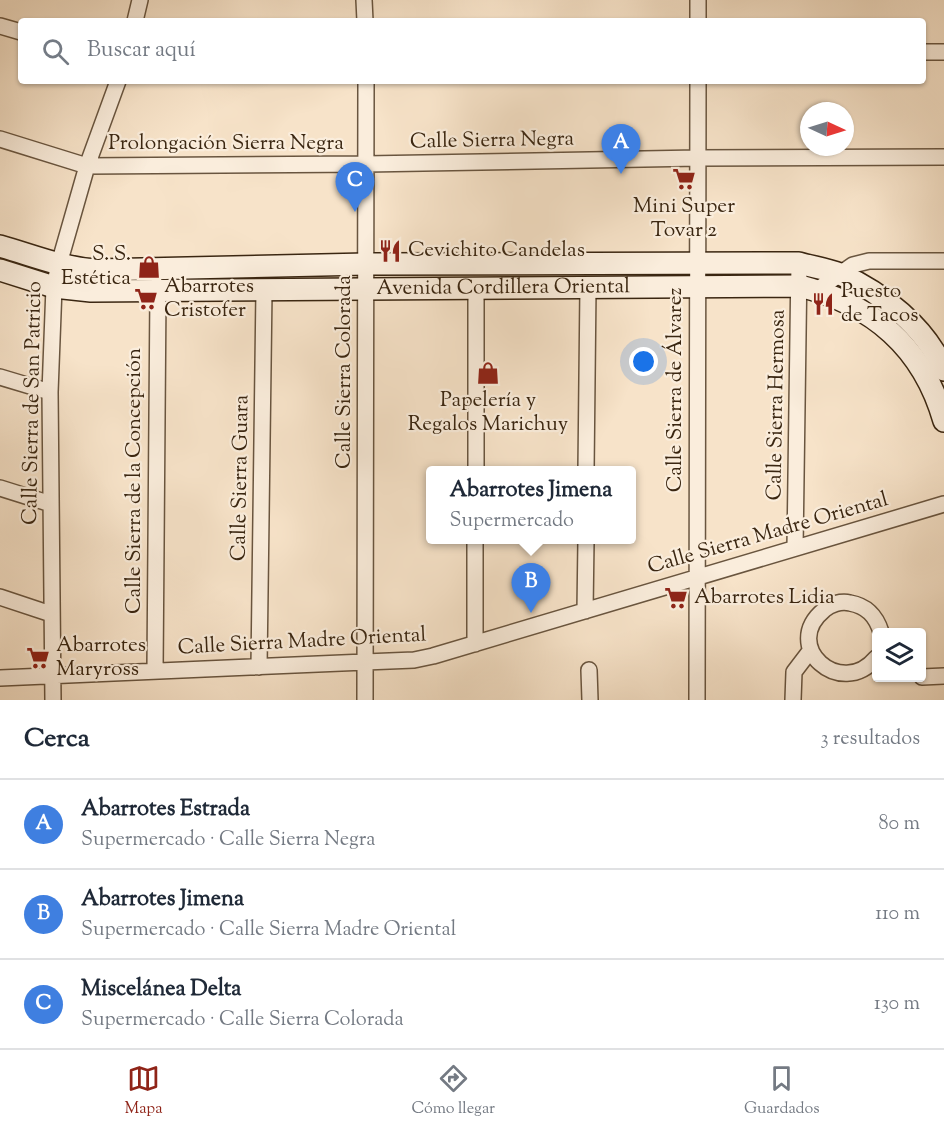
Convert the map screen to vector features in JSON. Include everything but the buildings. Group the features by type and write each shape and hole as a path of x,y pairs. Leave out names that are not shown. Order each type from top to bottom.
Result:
{"street":[{"path":"136,18 140,0"},
{"path":"364,0 365,18"},
{"path":"698,0 698,18"},
{"path":"0,26 18,31"},
{"path":"926,52 944,52"},
{"name":"Calle Sierra de San Patricio","path":"53,700 50,392 54,287 87,166 117,84"},
{"name":"Calle Sierra Colorada","path":"365,700 366,84"},
{"name":"Calle Sierra de Álvarez","path":"697,700 698,84"},
{"path":"0,139 87,166"},
{"name":"Calle Sierra Negra","path":"366,164 698,158 944,157"},
{"name":"Prolongación Sierra Negra","path":"87,166 366,164"},
{"name":"Avenida Cordillera Oriental","path":"0,246 59,264 96,270 366,264 799,263 838,274 866,287 895,308 918,330 944,370"},
{"path":"808,288 853,265 869,261 944,261"},
{"name":"Calle Sierra Hermosa","path":"795,548 808,288 799,263"},
{"name":"Avenida Cordillera Oriental","path":"0,270 54,287 83,291 698,286 808,288 857,307 888,329 910,353 927,379 944,422"},
{"path":"586,466 588,287"},
{"path":"476,288 476,466"},
{"name":"Calle Sierra Guara","path":"259,667 264,290"},
{"name":"Calle Sierra de la Concepción","path":"155,671 158,291"},
{"path":"0,376 50,392"},
{"path":"0,488 51,504"},
{"name":"Calle Sierra Madre Oriental","path":"0,678 414,660 475,644 944,504"},
{"path":"475,644 476,544"},
{"path":"585,610 586,544"},
{"path":"0,597 51,614"},
{"path":"872,667 853,676 835,675 819,666 810,651 808,633 815,617 829,605 847,602 864,607 877,619 880,628"},
{"path":"793,700 794,672 810,651"},
{"path":"590,670 590,700"},
{"path":"926,677 944,676"}],"place":[{"name":"Abarrotes Estrada","path":"621,174"},
{"name":"Mini Super Tovar 2","path":"684,179"},
{"name":"Miscelánea Delta","path":"355,212"},
{"name":"Cevichito Candelas","path":"390,251"},
{"name":"S. S. Estética","path":"149,267"},
{"name":"Abarrotes Cristofer","path":"146,299"},
{"name":"Puesto de Tacos","path":"823,304"},
{"name":"Papelería y Regalos Marichuy","path":"488,373"},
{"name":"Abarrotes Lidia","path":"676,598"},
{"name":"Abarrotes Jimena","path":"531,613"},
{"name":"Abarrotes Maryross","path":"38,658"}]}
